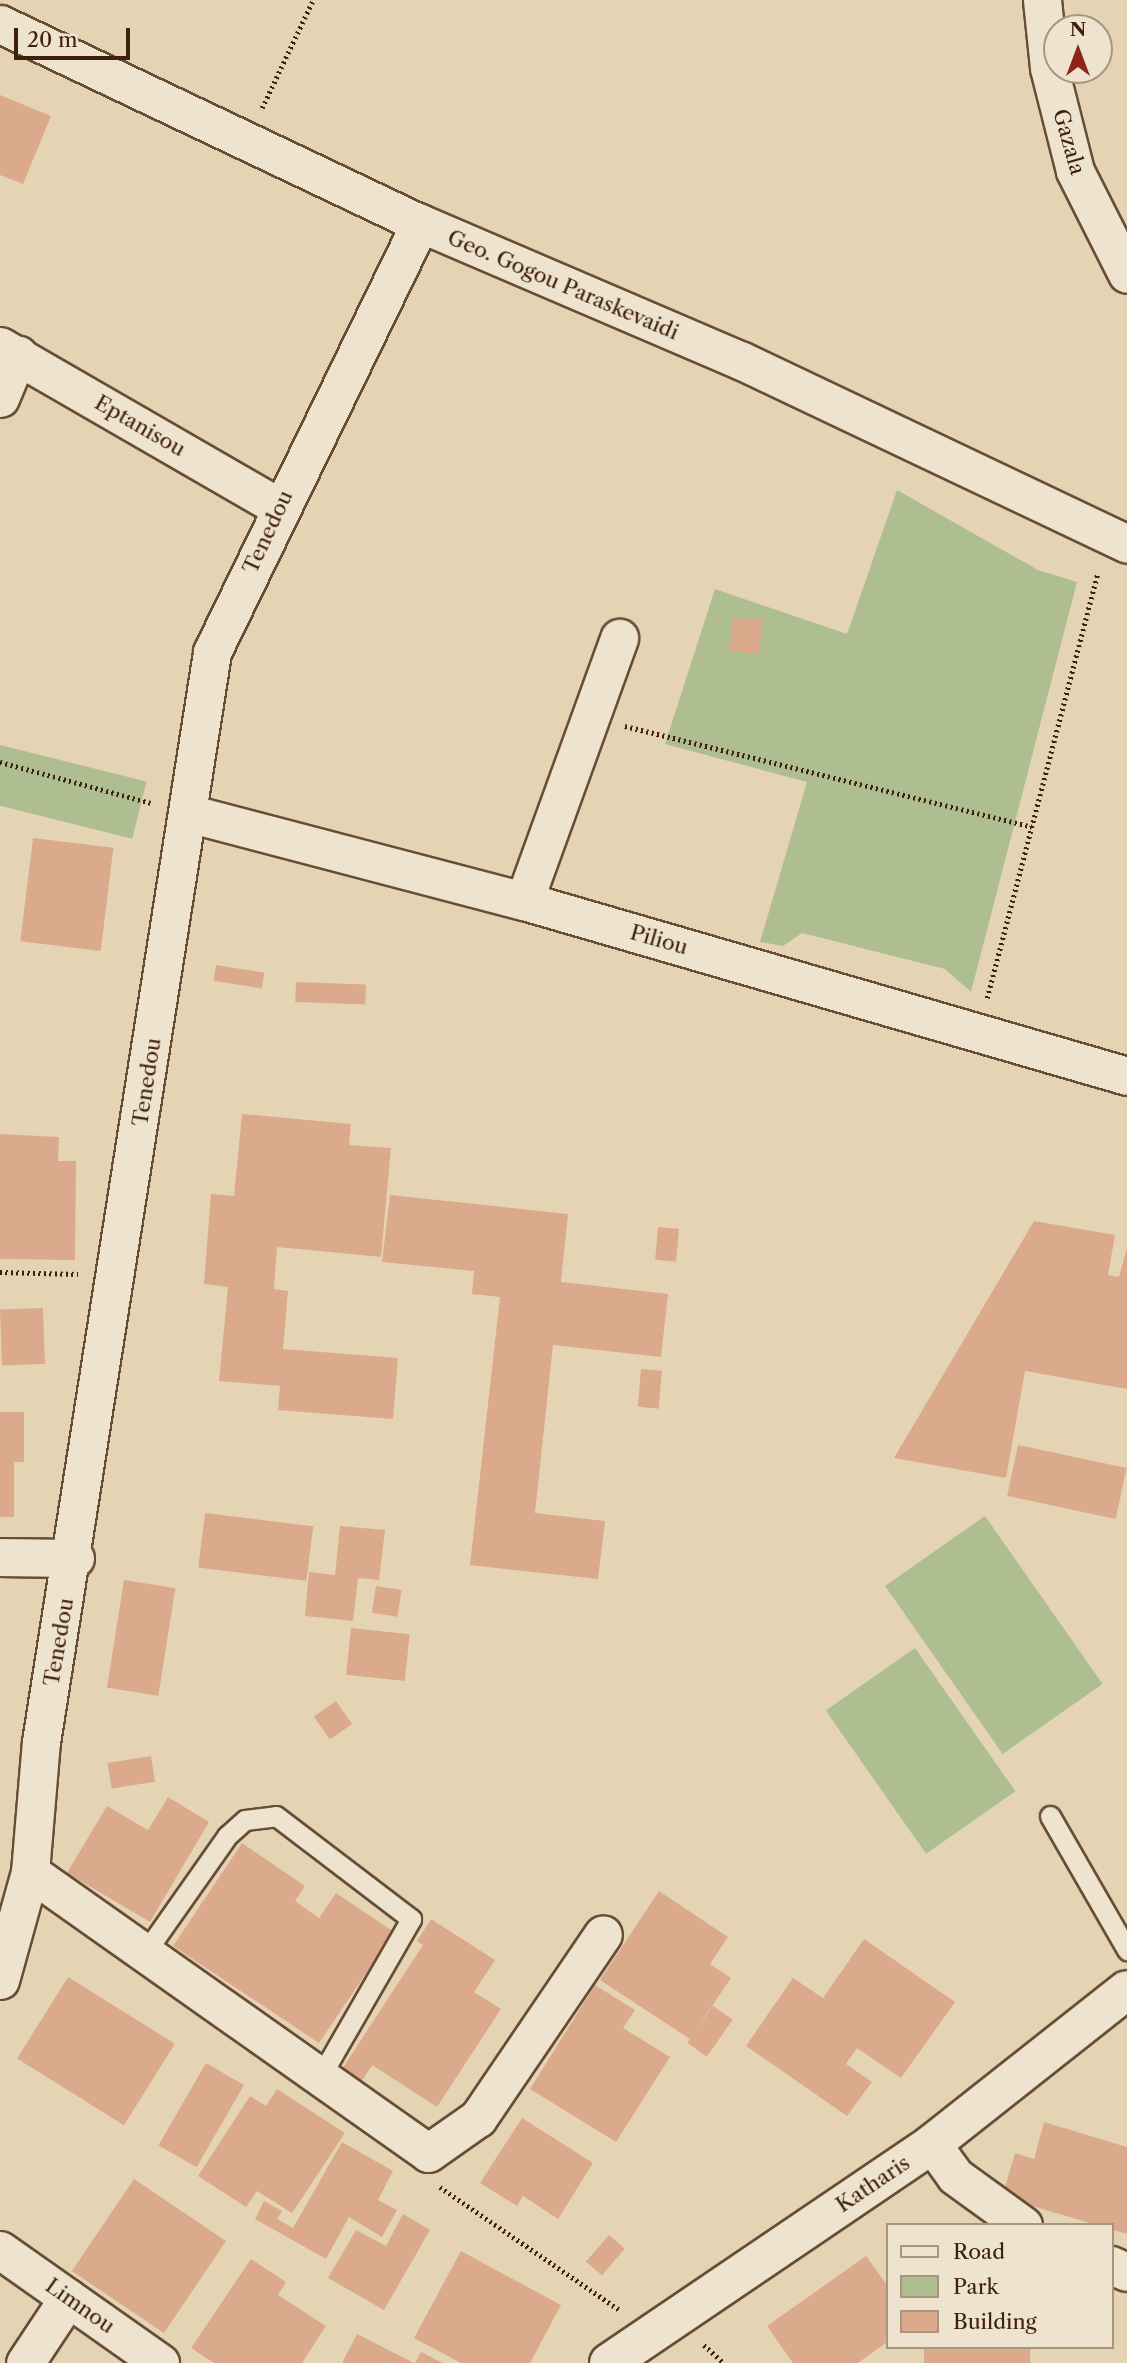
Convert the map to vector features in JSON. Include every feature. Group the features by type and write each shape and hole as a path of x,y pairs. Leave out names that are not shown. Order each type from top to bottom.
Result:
{"street":[{"name":"Gazala","path":"1042,0 1049,68 1075,171 1127,274"},
{"name":"Geo. Gogou Paraskevaidi","path":"0,24 420,223 742,361 1118,538"},
{"name":"Tenedou","path":"0,1980 30,1872 41,1741 75,1558 212,652 279,506 420,223"},
{"name":"Eptanisou","path":"9,351 279,506"},
{"path":"0,398 9,351"},
{"path":"524,901 619,638"},
{"name":"Piliou","path":"188,813 524,901 1127,1076"},
{"path":"0,1557 75,1558"},
{"path":"30,1872 142,1957 318,2081 428,2153 478,2118 603,1934"},
{"name":"Katharis","path":"609,2363 932,2144 1127,1990"},
{"path":"932,2144 955,2176 1020,2223"},
{"name":"Limnou","path":"0,2250 160,2363"},
{"path":"25,2363 68,2298"}],"lane":[{"path":"142,1957 227,1836 245,1820 276,1816 411,1919 318,2081"},
{"path":"1051,1816 1127,1950"}],"path":[{"path":"246,141 313,0"},
{"path":"978,1033 1032,827 1118,538"},
{"path":"590,718 1032,827"},
{"path":"0,762 188,813"},
{"path":"0,1272 117,1275"},
{"path":"428,2153 431,2181 653,2333"}],"green space":[{"path":"897,490 1038,570 1077,582 971,992 945,969 802,933 783,946 760,942 807,782 665,744 715,589 847,634"},
{"path":"0,745 147,782 132,839 0,806"},
{"path":"985,1516 1103,1684 1003,1754 885,1586"},
{"path":"915,1648 1015,1791 926,1854 826,1711"}],"building":[{"path":"0,95 51,116 23,184 0,175"},
{"path":"733,617 763,620 759,654 729,651"},
{"path":"33,838 113,848 101,951 20,941"},
{"path":"216,965 264,973 262,988 213,981"},
{"path":"296,982 366,984 365,1004 295,1002"},
{"path":"242,1114 351,1124 349,1145 391,1148 381,1257 277,1247 274,1289 288,1291 283,1349 398,1358 393,1419 278,1410 280,1386 219,1381 228,1287 204,1284 211,1194 234,1196"},
{"path":"0,1134 59,1137 58,1161 76,1161 75,1260 0,1259"},
{"path":"390,1195 568,1214 561,1282 668,1294 661,1357 553,1345 535,1513 605,1521 598,1579 470,1565 500,1297 472,1294 474,1271 382,1262"},
{"path":"1034,1221 1115,1235 1108,1275 1119,1277 1127,1248 1127,1389 1025,1371 1006,1478 894,1458"},
{"path":"658,1227 679,1229 676,1262 655,1260"},
{"path":"43,1308 45,1364 2,1365 0,1310"},
{"path":"641,1369 662,1371 659,1409 638,1407"},
{"path":"0,1412 24,1412 24,1462 14,1462 14,1517 0,1517"},
{"path":"1018,1445 1127,1468 1116,1519 1007,1496"},
{"path":"205,1513 313,1526 306,1581 198,1568"},
{"path":"340,1526 385,1530 379,1580 358,1578 353,1621 305,1616 309,1572 335,1575"},
{"path":"124,1580 175,1588 158,1696 107,1688"},
{"path":"376,1586 402,1590 397,1617 372,1613"},
{"path":"351,1628 410,1634 405,1681 346,1675"},
{"path":"336,1701 352,1724 330,1739 314,1716"},
{"path":"151,1756 155,1782 112,1789 108,1763"},
{"path":"168,1797 209,1822 150,1922 67,1873 107,1806 148,1830"},
{"path":"242,1843 305,1886 295,1901 319,1918 336,1893 394,1932 319,2043 173,1946"},
{"path":"659,1891 728,1937 710,1964 731,1978 690,2039 600,1980"},
{"path":"431,1919 495,1960 474,1992 501,2009 437,2107 372,2065 362,2081 342,2069 423,1945 417,1941"},
{"path":"864,1939 955,2002 901,2078 857,2048 846,2064 872,2082 847,2116 746,2046 793,1978 823,1998"},
{"path":"68,1977 175,2044 124,2125 17,2058"},
{"path":"595,1985 635,2010 623,2028 670,2057 616,2142 530,2089"},
{"path":"713,2006 733,2020 707,2057 687,2043"},
{"path":"206,2063 244,2085 197,2167 158,2145"},
{"path":"277,2089 345,2133 292,2213 257,2191 246,2207 198,2176 250,2096 266,2106"},
{"path":"522,2118 593,2163 558,2219 523,2196 517,2206 480,2183"},
{"path":"1044,2122 1127,2147 1127,2234 1113,2230 1113,2223 1090,2223 1002,2197 1015,2153 1034,2159"},
{"path":"342,2142 393,2171 378,2200 397,2210 382,2237 349,2217 326,2259 255,2219 264,2201 282,2211 277,2219 293,2228"},
{"path":"134,2179 226,2241 164,2333 72,2271"},
{"path":"403,2214 430,2230 384,2310 328,2278 356,2230 386,2246"},
{"path":"609,2235 625,2249 602,2275 586,2261"},
{"path":"461,2251 561,2305 530,2363 461,2363 414,2338"},
{"path":"866,2256 886,2284 886,2343 858,2363 793,2363 767,2326"},
{"path":"251,2259 286,2282 278,2295 326,2326 302,2363 214,2363 191,2348"},
{"path":"357,2334 414,2363 342,2363"},
{"path":"924,2349 1030,2349 1030,2363 924,2363"},
{"path":"421,2352 443,2363 415,2363"}]}
